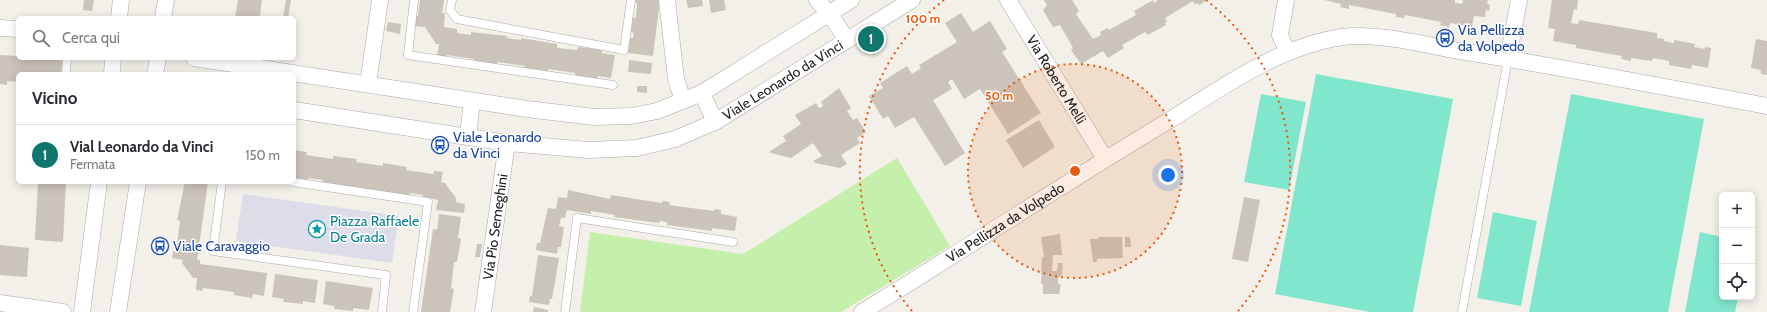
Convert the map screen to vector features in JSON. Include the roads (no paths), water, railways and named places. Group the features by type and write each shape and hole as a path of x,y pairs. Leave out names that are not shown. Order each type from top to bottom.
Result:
{"street":[{"path":"119,16 122,0"},
{"path":"163,16 166,0"},
{"path":"368,84 380,0"},
{"path":"667,0 676,78 683,101"},
{"path":"817,0 829,13 847,40"},
{"path":"296,76 368,84 472,101 594,117 630,116 657,111 702,93 850,0"},
{"name":"Viale Leonardo da Vinci","path":"296,110 507,143 588,150 637,148 675,139 715,122 912,0"},
{"name":"Via Roberto Melli","path":"1008,0 1105,159"},
{"path":"1286,0 1280,35 1287,51"},
{"path":"1508,58 1519,0"},
{"path":"0,28 16,29"},
{"name":"Via Pellizza da Volpedo","path":"862,312 959,253 1105,159 1258,66 1287,51 1342,37 1369,36 1508,58 1767,106"},
{"path":"112,72 113,60"},
{"path":"155,72 158,60"},
{"path":"201,60 235,69 262,72"},
{"name":"Viale Leonardo da Vinci","path":"702,93 715,122"},
{"path":"468,136 472,101"},
{"name":"Via Pio Semeghini","path":"484,312 507,143"},
{"path":"82,312 98,184"},
{"path":"118,312 138,184"},
{"path":"0,303 63,312"}],"lane":[{"path":"414,0 408,55 613,86"},
{"path":"452,0 450,10 457,19 624,50 631,0"},
{"path":"1462,312 1508,58"},
{"path":"66,72 67,60"},
{"path":"296,182 428,202 413,312"},
{"path":"222,184 213,251 386,275 382,312"},
{"path":"565,312 577,218 733,242"}],"place":[{"name":"Via Pellizza da Volpedo","path":"1445,38"},
{"name":"Vial Leonardo da Vinci","path":"871,39"},
{"name":"Viale Leonardo da Vinci","path":"440,145"},
{"name":"Piazza Raffaele De Grada","path":"317,229"},
{"name":"Viale Caravaggio","path":"160,246"}]}
